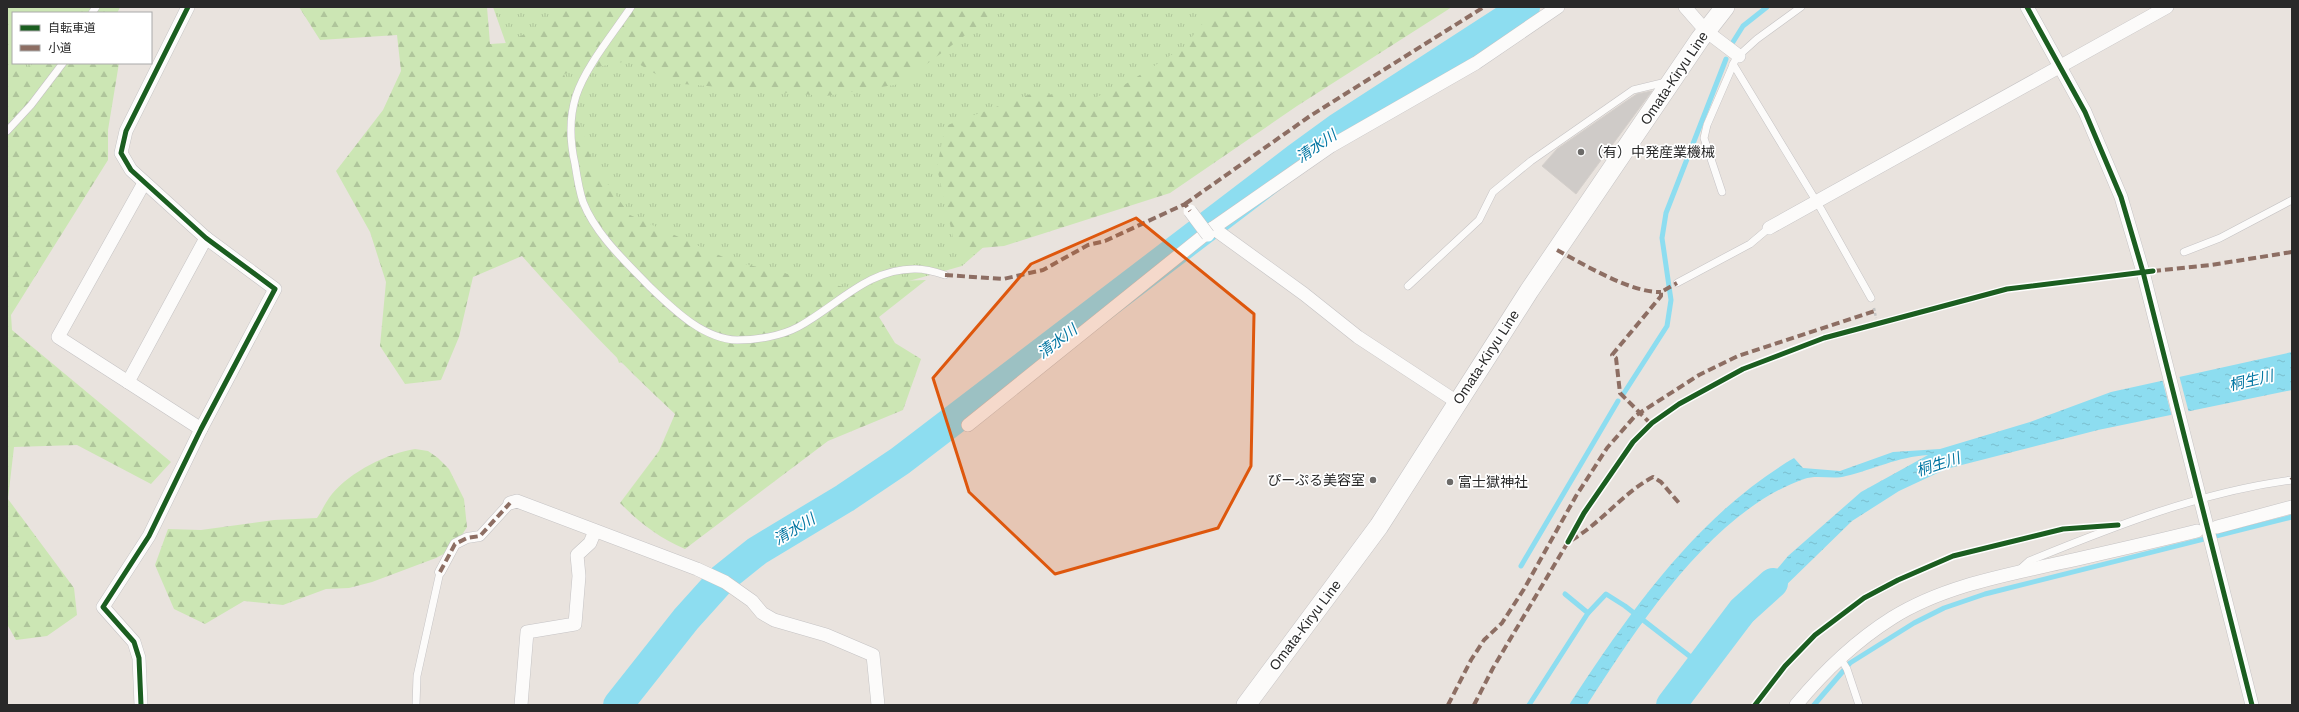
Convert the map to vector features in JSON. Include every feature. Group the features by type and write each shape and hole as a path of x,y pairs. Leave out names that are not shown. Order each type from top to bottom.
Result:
{"main road":[{"name":"Omata-Kiryu Line","path":"1246,705 1379,526 1529,291 1706,31 1725,7"}],"street":[{"path":"140,705 138,658 134,642 103,607 149,536 201,429 275,289 206,238 144,183 124,161 121,154 121,146 188,7"},
{"path":"968,425 1210,231 1331,146 1476,63 1558,7"},
{"path":"1685,7 1706,31 1736,60"},
{"path":"2027,7 2085,112 2121,197 2145,281 2252,705"},
{"path":"1769,228 1815,201 2167,7"},
{"path":"144,183 58,336 201,429"},
{"path":"1190,212 1210,231 1304,294 1358,337 1457,402"},
{"path":"128,382 206,238"},
{"path":"440,572 455,544 467,538 480,536 510,503 517,502 697,569 725,582 752,601 762,613 774,620 826,635 873,655 878,705"},
{"path":"2217,527 2292,508"},
{"path":"521,705 527,632 575,624 579,576 577,555 590,543 595,531"},
{"path":"1796,705 1893,618 1949,591 2016,572 2197,531"}],"lane":[{"path":"631,7 589,70 576,96 572,120 572,149 584,203 592,219 616,252 682,316 703,330 721,337 737,340 764,336 797,327 850,291 884,274 918,269 945,275"},
{"path":"1722,192 1704,138 1736,60 1757,39 1801,7"},
{"path":"1736,60 1871,298"},
{"path":"7,130 31,105 62,64"},
{"path":"1408,286 1479,220 1493,192 1531,161 1633,90 1672,81"},
{"path":"2184,252 2220,238 2292,200"},
{"path":"1677,283 1750,244 1769,228"},
{"path":"2016,572 2029,562 2118,525 2199,495 2292,480"},
{"path":"416,705 417,676 440,572"},
{"path":"1844,663 1859,705"}],"path":[{"path":"1870,325 1878,323"}],"highlighted area":[{"path":"1136,218 1254,314 1251,466 1218,528 1055,574 969,492 933,378 1031,264"}],"green space":[{"path":"7,7 120,7 118,12 12,12 12,64 78,64 7,157"},
{"path":"63,7 120,7 118,12 64,12"},
{"path":"299,7 487,7 490,44 506,43 546,24 556,7 1003,7 900,84 826,96 671,83 632,60 564,74 593,164 630,215 732,261 848,288 896,281 926,280 879,317 895,343 921,359 903,410 828,441 685,549 650,529 620,503 659,451 675,414 597,337 522,256 473,277 459,337 441,380 405,384 380,346 386,282 370,232 336,171 383,110 401,71 397,35 320,40"},
{"path":"493,7 1270,7 1128,120 962,266 619,363"},
{"path":"1216,7 1452,7 1297,106 1170,193 1004,246 956,250 937,168 945,126 1036,92 1087,101 1124,85 1184,47"},
{"path":"33,64 119,64 108,130 108,160 11,315 12,330 171,462 151,484 77,445 14,447 8,499 74,588 77,615 47,636 16,640 7,624 7,74 29,67"},
{"path":"415,449 428,451 449,469 464,499 467,527 453,549 436,558 372,582 349,588 326,589 283,605 244,601 205,624 174,609 155,565 168,529 201,530 274,520 317,518 332,494 349,478 382,459 404,451"}],"water":[{"path":"2292,352 2292,390 2098,430 1946,469 1899,491 1852,521 1775,596 1714,666 1686,705 1664,705 1788,556 1861,492 1928,455 1906,458 1841,477 1814,477 1804,479 1770,495 1738,517 1708,544 1680,574 1629,641 1587,705 1569,705 1641,601 1696,537 1726,508 1759,481 1794,458 1803,468 1840,471 1893,452 1940,449 2030,422 2111,392"}],"pier":[{"path":"2179,375 2189,413 2172,417 2162,379"}],"building":[{"name":"（有）中発産業機械","path":"1652,91 1576,194 1542,166 1557,149 1625,102 1637,94"}],"waterway":[{"name":"清水川","path":"618,705 686,619 722,579 757,551 845,498 900,461 1338,128 1525,7"},
{"path":"1733,42 1743,26 1767,7"},
{"path":"1624,393 1667,326 1671,300 1662,238 1666,213 1726,59"},
{"path":"1521,566 1618,401"},
{"path":"1814,705 1850,663 1914,623 1944,608 1985,594 2292,517"},
{"name":"桐生川","path":"1671,705 1742,611 1773,583"},
{"path":"1529,705 1588,613 1565,594"},
{"path":"1588,613 1606,594 1625,606 1701,665"}],"marked path":[{"path":"1185,204 1310,116 1484,7"},
{"path":"945,275 1003,279 1043,270 1088,245 1105,241 1185,204 1190,211"},
{"path":"1557,250 1593,270 1622,283 1636,288 1661,292"},
{"path":"2153,271 2211,265 2292,252"},
{"path":"1651,424 1620,393 1616,358 1612,355 1661,296 1661,292 1677,283"},
{"path":"1448,705 1471,660 1484,640 1502,623 1524,589 1576,496 1607,448 1635,416 1699,375 1738,356 1875,311"},
{"path":"1474,705 1493,668 1568,542 1580,535 1641,484 1653,477 1661,482 1679,503"},
{"path":"440,572 455,544 467,538 480,536 510,503"}],"cycle path":[{"path":"141,705 139,658 134,642 103,607 149,536 201,429 275,289 206,238 131,170 121,153 126,131 188,7"},
{"path":"2027,7 2085,112 2121,197 2143,272 2252,705"},
{"path":"1568,542 1584,513 1633,442 1652,423 1679,404 1743,369 1824,338 2007,289 2153,271"},
{"path":"1755,705 1785,666 1815,635 1864,598 1898,580 1953,556 2063,529 2118,525"}],"place":[{"name":"（有）中発産業機械","path":"1581,152"},
{"name":"ぴーぷる美容室","path":"1373,480"},
{"name":"富士獄神社","path":"1450,482"}]}
